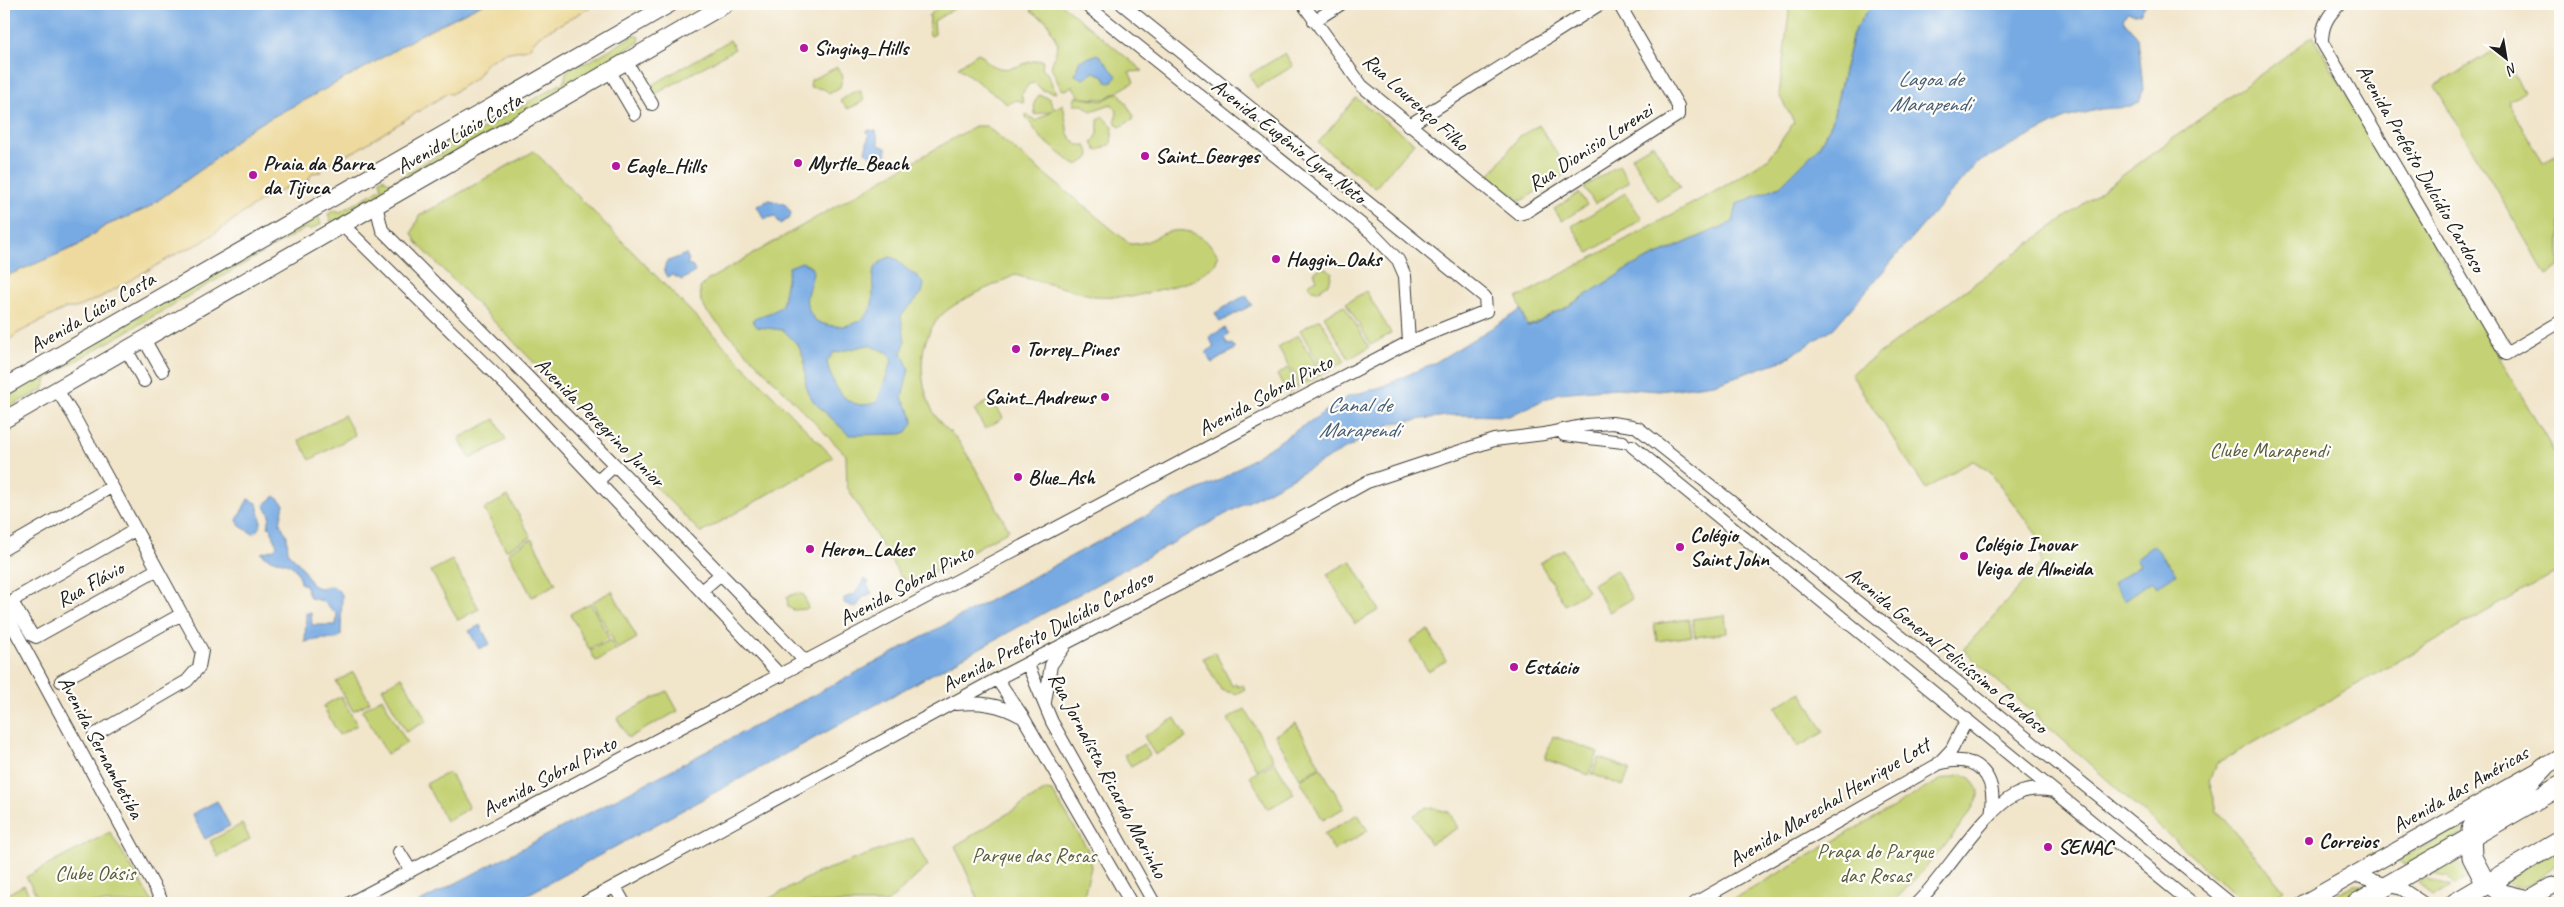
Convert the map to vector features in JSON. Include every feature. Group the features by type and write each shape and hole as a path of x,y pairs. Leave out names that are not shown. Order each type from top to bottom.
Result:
{"highway":[{"path":"2525,901 2503,894 2488,884 2475,865 2471,838 2472,826 2477,818 2522,790 2552,762"},
{"path":"2357,903 2560,786"},
{"path":"2455,903 2560,841"}],"main road":[{"name":"Avenida Lúcio Costa","path":"4,387 670,4"},
{"name":"Avenida Lúcio Costa","path":"4,419 726,4"},
{"path":"590,50 635,31 643,32 644,44 626,60"},
{"name":"Avenida das Américas","path":"2304,903 2552,762"},
{"path":"2525,901 2557,882"}],"street":[{"name":"Avenida Eugênio Lyra Neto","path":"1122,4 1485,297 1486,310"},
{"name":"Rua Lourenço Filho","path":"1303,4 1362,86 1408,126 1519,214"},
{"path":"1314,21 1341,4"},
{"path":"1408,126 1600,4"},
{"name":"Rua Dionisio Lorenzi","path":"1519,214 1526,212 1678,115 1679,109 1619,4"},
{"name":"Avenida Prefeito Dulcídio Cardoso","path":"2340,4 2327,19 2322,30 2322,42 2506,354 2560,322"},
{"name":"Avenida Eugênio Lyra Neto","path":"1088,5 1372,232 1398,260 1405,276 1409,342"},
{"path":"626,60 652,104"},
{"path":"609,70 636,114"},
{"path":"1226,116 1240,99"},
{"name":"Avenida Peregrino Junior","path":"376,205 382,230 615,465 806,662"},
{"path":"1372,232 1382,226 1387,216"},
{"name":"Avenida Peregrino Junior","path":"343,225 506,386 782,676"},
{"name":"Avenida Sobral Pinto","path":"350,903 782,676 1048,532 1409,342 1486,310"},
{"path":"144,339 162,371"},
{"path":"126,349 144,381"},
{"path":"57,390 73,415 110,487 180,615 202,651 199,667 187,682 94,735"},
{"path":"1544,434 1586,425 1612,423 1635,427 1641,437 1638,443 1628,444"},
{"name":"Avenida General Felicíssimo Cardoso","path":"1635,427 1815,568 2092,794 2230,903"},
{"name":"Avenida Prefeito Dulcídio Cardoso","path":"584,903 997,679 1028,665 1226,560 1367,482 1494,440 1544,434"},
{"name":"Avenida General Felicíssimo Cardoso","path":"1544,434 1582,435 1628,444 2191,903"},
{"path":"598,481 615,465"},
{"path":"4,549 110,487"},
{"path":"1734,529 1730,524 1732,518 1738,512 1744,512"},
{"name":"Rua Flávio","path":"135,530 15,599 14,605 32,635 36,637 156,570"},
{"path":"1802,585 1808,586 1814,582 1815,568"},
{"path":"701,591 721,574"},
{"name":"Avenida Sernambetiba","path":"4,610 163,903"},
{"path":"61,681 180,615"},
{"path":"1045,707 1046,688 1051,665 1066,644"},
{"path":"1913,676 1913,670 1918,661 1928,659"},
{"name":"Rua Jornalista Ricardo Marinho","path":"1028,665 1045,707 1154,903"},
{"name":"Rua Jornalista Ricardo Marinho","path":"997,679 1023,717 1131,903"},
{"path":"951,704 972,703 998,706 1023,717"},
{"name":"Avenida Marechal Henrique Lott","path":"1695,903 1937,765 1952,749 1967,719"},
{"path":"1048,763 1069,752"},
{"path":"1937,765 1961,760 1974,764 1985,773 1992,785 1994,798 1991,814"},
{"path":"1917,903 1991,814 2006,800 2029,790 2055,791"},
{"path":"2080,812 2093,807 2095,801 2092,794"},
{"path":"399,852 411,872"},
{"path":"1108,862 1125,852"},
{"path":"2354,875 2411,894 2423,903"},
{"path":"1929,903 1933,886"},
{"path":"616,887 624,903"}],"green space":[{"path":"942,4 962,4 934,21 935,34 931,36 929,33 930,17 928,16"},
{"path":"1030,4 1061,4 1143,71 1129,72 1134,82 1105,99 1082,98 1102,101 1119,92 1133,115 1132,120 1120,127 1116,121 1117,111 1111,104 1091,111 1083,105 1073,105 1076,96 1081,98 1072,86 1066,90 1061,89 1051,67 1058,44 1047,21 1032,12"},
{"path":"1790,4 1872,4 1853,33 1832,122 1818,148 1780,186 1738,204 1733,222 1634,265 1562,310 1527,326 1517,298 1721,188 1769,158 1794,122 1779,95"},
{"path":"635,35 640,37 639,42 594,68 583,80 332,224 328,214 335,210 340,212 382,188 380,180 383,178 390,183 445,151 443,143 446,141 453,146 508,115 507,106 510,105 518,108 564,82 566,72 573,66 588,62"},
{"name":"Clube Marapendi","path":"2313,36 2560,462 2560,570 2216,764 2209,781 2217,810 2284,890 2266,903 2244,903 1963,650 2041,563 2039,538 1990,472 1972,460 1926,489 1851,374"},
{"path":"730,40 735,49 654,95 649,87"},
{"path":"2499,47 2524,92 2508,101 2542,163 2555,155 2560,165 2560,266 2546,275 2435,86"},
{"path":"978,53 991,65 1001,68 1013,68 1029,62 1043,60 1042,69 1047,73 1056,93 1042,90 1035,83 1029,84 1021,95 1024,103 1017,100 1007,104 958,67"},
{"path":"1285,53 1293,66 1257,88 1249,75"},
{"path":"837,67 843,76 840,87 829,94 824,89 810,87 811,80"},
{"path":"860,90 864,101 848,109 840,101 854,91"},
{"path":"1039,95 1049,98 1054,109 1063,104 1068,134 1077,145 1086,145 1090,155 1088,159 1077,165 1072,163 1040,137 1026,117 1026,114 1036,121 1053,110 1035,115 1034,103"},
{"path":"1356,98 1414,143 1375,188 1318,143"},
{"path":"1103,117 1113,127 1111,144 1097,151 1092,143 1098,134 1098,120"},
{"path":"1539,125 1569,172 1521,201 1489,176 1520,136"},
{"path":"975,126 986,126 1130,244 1138,244 1168,232 1187,231 1205,240 1218,256 1215,265 1192,281 1132,297 1094,296 1015,275 960,302 941,316 932,328 926,341 922,371 924,386 935,415 957,439 967,454 1009,530 920,580 908,581 900,576 847,487 846,455 707,312 701,302 700,288 708,280"},
{"path":"1653,144 1680,187 1658,201 1631,157"},
{"path":"534,151 833,457 701,533 417,243 412,233 419,216"},
{"path":"1619,165 1629,182 1595,204 1584,187"},
{"path":"1579,193 1587,205 1562,221 1554,209"},
{"path":"1625,193 1642,219 1589,253 1572,226"},
{"path":"317,213 321,224 310,230 306,228 48,377 43,390 4,409 4,399 19,390 28,380"},
{"path":"1323,267 1332,272 1329,284 1317,291 1312,290 1308,284 1317,279 1314,272"},
{"path":"1366,291 1391,333 1371,345 1346,303"},
{"path":"1344,305 1369,347 1349,359 1324,316"},
{"path":"1320,319 1345,361 1324,373 1300,330"},
{"path":"1298,335 1322,374 1301,386 1278,347"},
{"path":"1288,368 1298,387 1288,393 1277,375"},
{"path":"992,399 1003,418 985,429 974,410"},
{"path":"344,415 355,435 310,460 299,440"},
{"path":"495,419 506,440 470,459 459,438"},
{"path":"508,496 531,537 506,550 484,509"},
{"path":"532,539 556,584 532,597 508,552"},
{"path":"1563,549 1588,591 1565,605 1540,563"},
{"path":"452,560 479,609 458,620 431,571"},
{"path":"1351,561 1379,610 1355,624 1327,574"},
{"path":"1616,570 1632,599 1609,612 1593,584"},
{"path":"612,591 637,638 618,649 592,602"},
{"path":"797,593 804,595 808,609 793,610 788,607 787,597"},
{"path":"590,603 609,638 589,649 570,614"},
{"path":"1725,615 1727,633 1695,637 1692,619"},
{"path":"1689,619 1692,636 1657,641 1654,624"},
{"path":"1428,630 1446,661 1428,671 1410,641"},
{"path":"610,640 616,650 596,661 590,651"},
{"path":"1215,652 1232,686 1236,684 1238,687 1243,685 1245,689 1236,694 1221,690 1203,658"},
{"path":"353,672 370,702 353,711 336,682"},
{"path":"402,677 427,721 406,732 382,688"},
{"path":"667,691 678,711 628,738 617,718"},
{"path":"1801,692 1824,732 1798,747 1775,707"},
{"path":"341,696 357,725 339,735 323,706"},
{"path":"382,698 407,743 387,754 362,710"},
{"path":"1245,709 1274,760 1257,770 1228,719"},
{"path":"1175,718 1186,738 1155,755 1144,736"},
{"path":"1296,723 1320,766 1300,778 1275,735"},
{"path":"1553,736 1598,752 1589,775 1545,759"},
{"path":"1144,744 1150,755 1131,766 1124,755"},
{"path":"1599,758 1630,769 1623,786 1592,774"},
{"path":"1275,762 1294,794 1268,809 1250,776"},
{"path":"1321,768 1344,808 1323,820 1300,780"},
{"path":"449,772 469,808 446,821 426,784"},
{"name":"Praça do Parque das Rosas","path":"1962,774 1970,778 1979,791 1976,802 1968,816 1942,849 1892,903 1727,903 1940,780"},
{"name":"Parque das Rosas","path":"1046,790 1052,791 1087,848 1091,867 1082,903 980,903 955,846"},
{"path":"1427,807 1449,812 1458,828 1430,844 1414,815"},
{"path":"1358,814 1368,831 1334,850 1324,834"},
{"path":"242,824 250,839 218,857 210,841"},
{"path":"2462,827 2461,835 2408,866 2395,861"},
{"name":"Clube Oásis","path":"110,832 153,903 41,903 26,877"},
{"path":"913,838 928,866 887,903 761,903 817,873"},
{"path":"2560,847 2560,863 2539,879 2526,886 2519,887 2510,886 2501,881"},
{"path":"2457,860 2469,877 2455,885 2447,877 2431,874"},
{"path":"2424,879 2451,887 2432,897 2419,883"},
{"path":"24,885 33,903 4,903 4,896"},
{"path":"2353,885 2367,885 2369,888 2343,903 2319,903"}],"sand":[{"name":"Praia da Barra da Tijuca","path":"482,4 596,4 539,36 528,49 504,53 486,63 477,77 451,94 448,93 355,151 323,166 321,172 312,173 308,181 294,188 285,188 257,203 201,243 180,252 101,297 76,308 66,308 18,333 4,344 4,277 77,246 105,226 146,209 209,164 248,130 370,65 418,36"}],"water":[{"path":"4,4 482,4 418,36 370,65 248,130 209,164 146,209 105,226 77,246 4,277"},
{"name":"Lagoa de Marapendi","path":"1872,4 2146,4 2140,14 2127,12 2123,20 2138,37 2143,89 2140,101 2131,107 2101,109 2065,118 1977,163 1834,328 1784,360 1714,384 1659,391 1616,388 1559,393 1509,416 1454,415 1393,423 512,903 418,903 882,659 1173,501 1220,480 1349,396 1381,387 1436,362 1521,310 1527,326 1536,323 1562,310 1634,265 1733,222 1737,204 1780,186 1818,148 1832,122 1853,33"},
{"path":"1098,54 1117,76 1111,83 1106,82 1104,76 1094,72 1083,79 1075,75 1079,61"},
{"path":"869,130 876,131 879,145 886,148 887,154 877,160 865,152 869,135 866,132"},
{"path":"769,200 785,204 791,213 790,218 780,224 775,216 764,219 757,206"},
{"path":"686,254 689,260 687,264 693,267 695,272 682,280 672,275 668,277 664,270 666,262"},
{"path":"890,257 898,260 924,284 922,293 901,316 905,341 902,353 909,369 902,398 912,415 913,423 907,432 901,434 849,435 814,402 809,394 806,386 804,359 798,345 783,330 757,327 753,321 754,318 772,312 782,306 789,267 802,262 811,267 813,272 807,301 810,313 815,320 829,325 846,326 861,320 871,307 874,272 881,261","holes":["868,345 889,353 892,361 877,402 866,405 857,404 843,396 829,371 827,362 833,353"]},
{"path":"1246,295 1252,305 1220,322 1215,313"},
{"path":"1225,328 1229,334 1224,338 1228,345 1232,344 1235,349 1212,363 1206,352 1214,347 1209,337"},
{"path":"275,496 284,504 280,523 287,536 288,552 301,566 312,585 319,588 333,586 342,594 341,635 337,639 305,642 306,613 311,613 312,625 336,625 337,614 322,601 310,598 305,585 300,583 294,568 284,562 272,560 261,553 274,549 277,546 271,528 268,527 270,515 264,505"},
{"path":"248,499 257,503 261,520 260,526 253,534 240,526 237,520"},
{"path":"2154,545 2176,574 2157,587 2152,581 2125,600 2113,583 2140,565 2136,558"},
{"path":"865,579 869,582 867,585 872,593 863,597 856,608 844,603 844,598 855,594"},
{"path":"480,625 490,644 479,649 469,631"},
{"path":"217,801 230,826 205,839 192,814"}],"place":[{"name":"Singing_Hills","path":"804,48"},
{"name":"Saint_Georges","path":"1145,156"},
{"name":"Myrtle_Beach","path":"798,163"},
{"name":"Eagle_Hills","path":"616,166"},
{"name":"Praia da Barra da Tijuca","path":"253,175"},
{"name":"Haggin_Oaks","path":"1276,259"},
{"name":"Torrey_Pines","path":"1016,349"},
{"name":"Saint_Andrews","path":"1105,397"},
{"name":"Blue_Ash","path":"1018,477"},
{"name":"Colégio Saint John","path":"1680,547"},
{"name":"Heron_Lakes","path":"810,549"},
{"name":"Colégio Inovar Veiga de Almeida","path":"1964,556"},
{"name":"Estácio","path":"1514,667"},
{"name":"Correios","path":"2309,841"},
{"name":"SENAC","path":"2048,847"}],"water label":[{"name":"Canal de Marapendi","path":"1359,416"}]}
